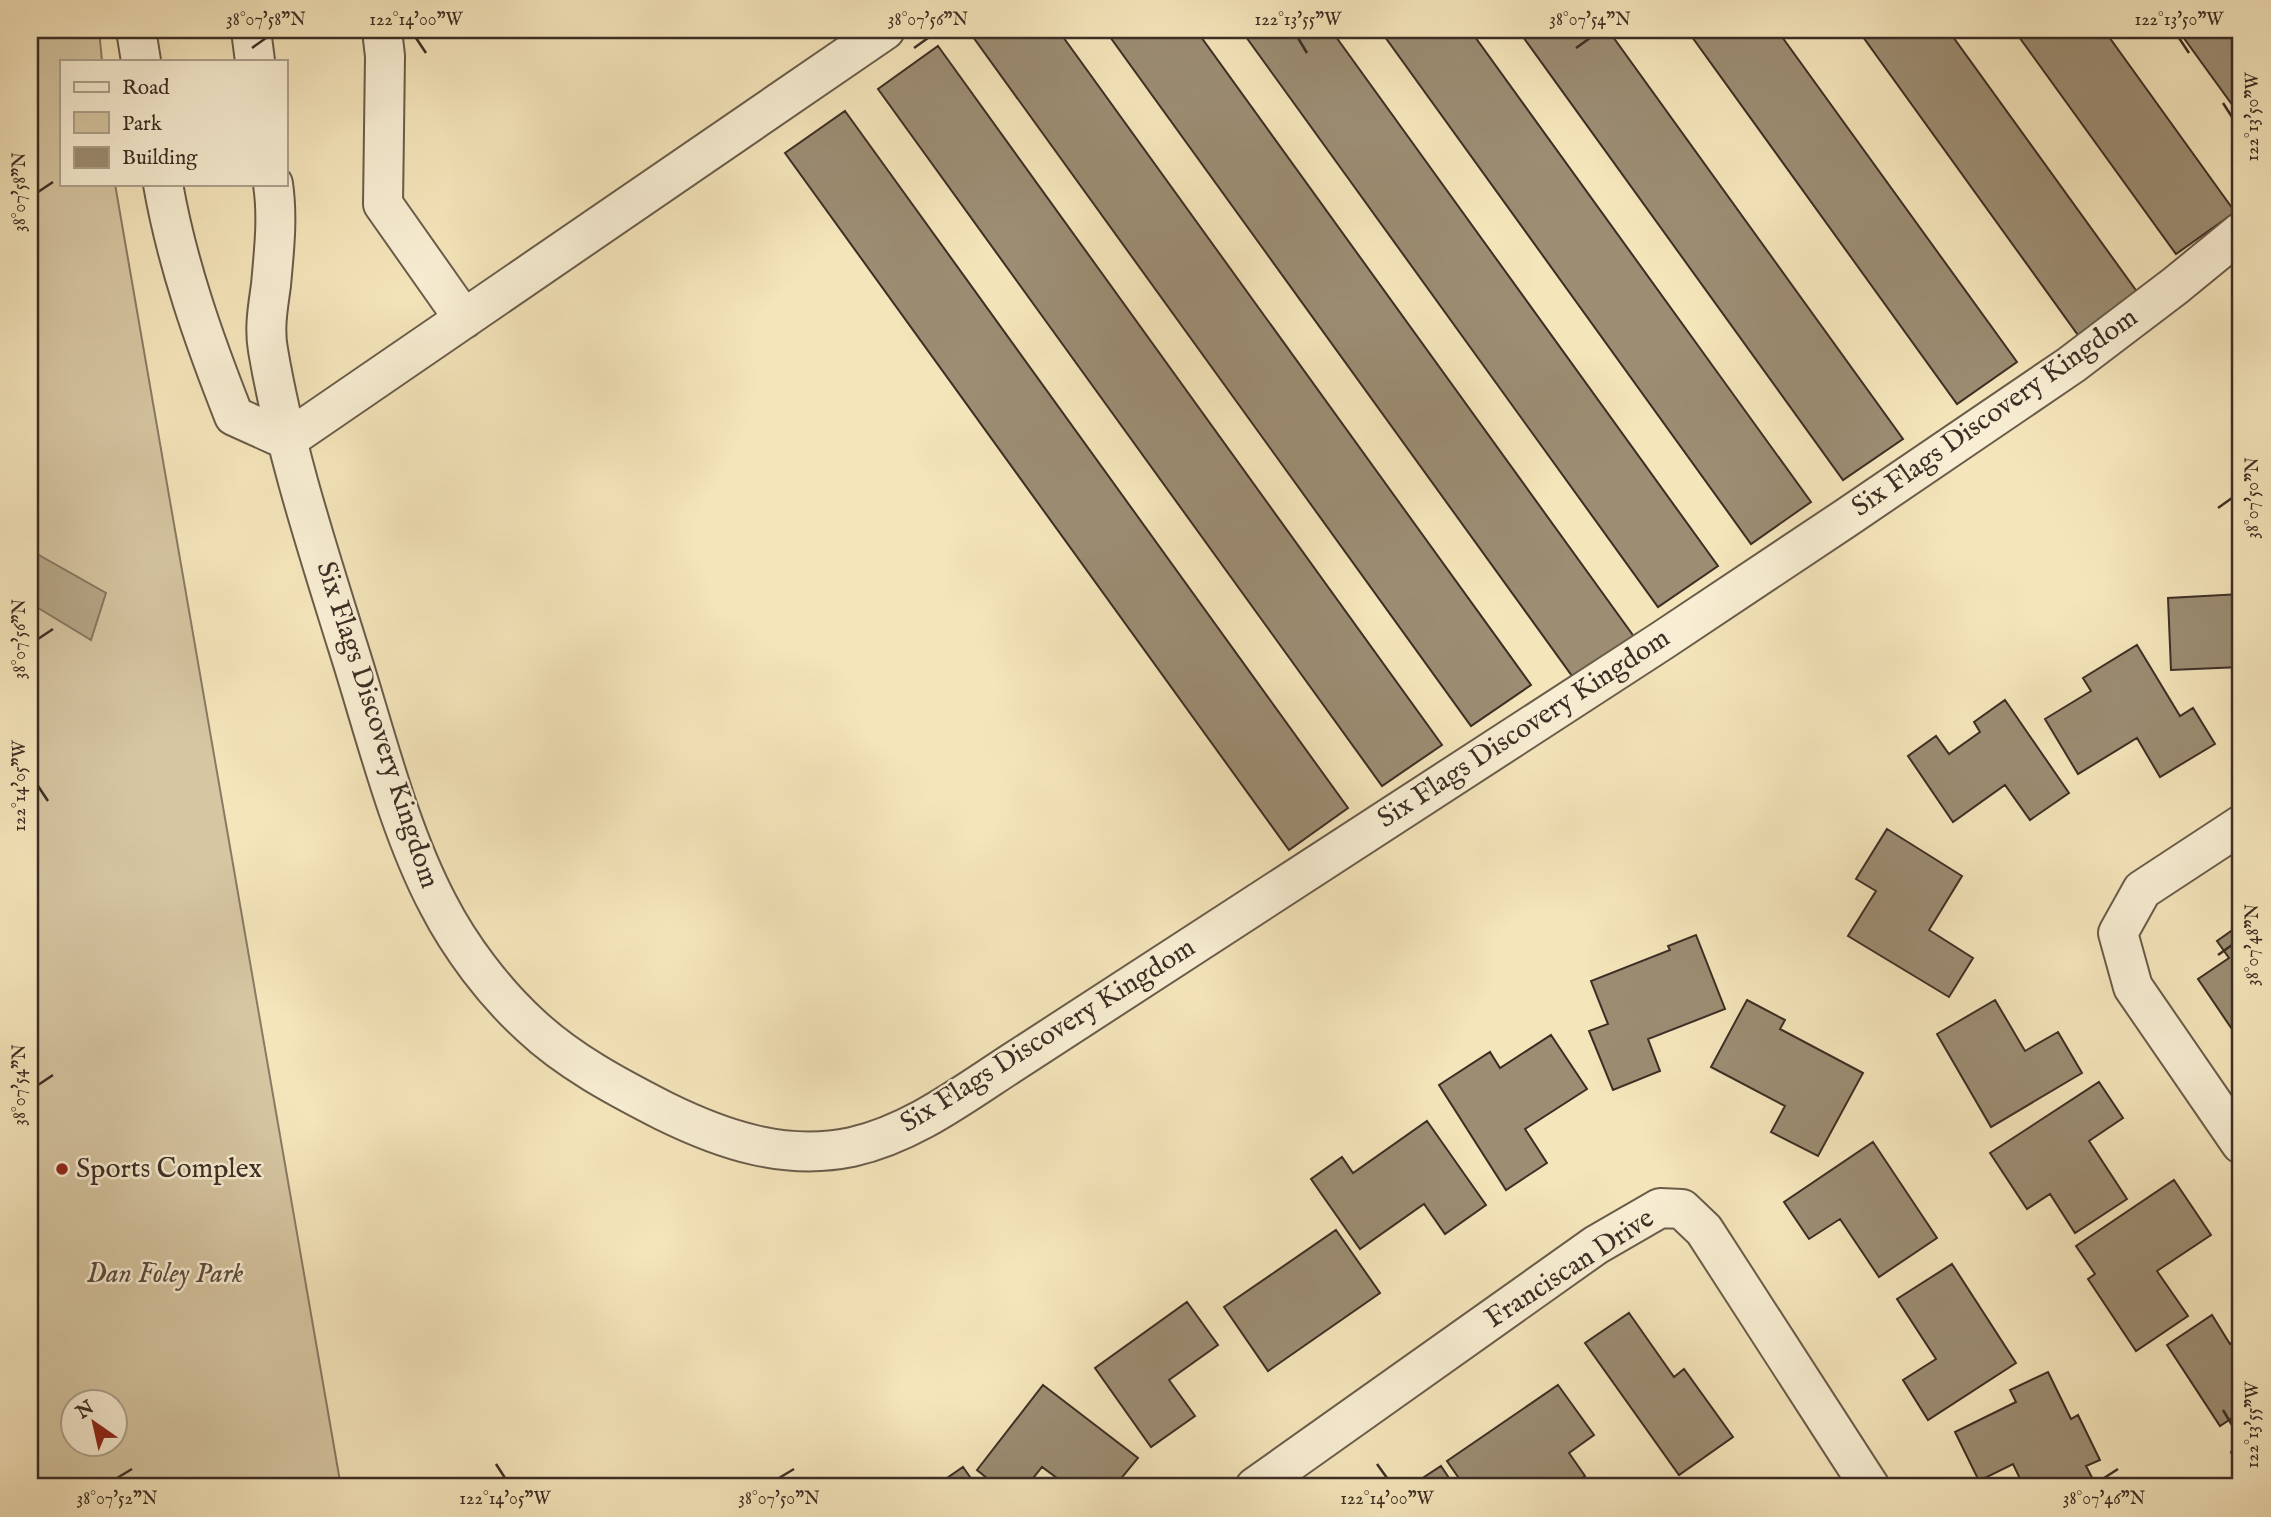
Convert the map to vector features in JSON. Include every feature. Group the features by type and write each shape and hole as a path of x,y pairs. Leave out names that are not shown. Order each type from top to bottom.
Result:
{"street":[{"path":"136,30 141,60"},
{"path":"251,30 255,60"},
{"path":"382,30 385,56 383,204 464,319"},
{"path":"163,186 189,294 234,416 287,440 885,30"},
{"name":"Six Flags Discovery Kingdom","path":"273,186 275,240 266,329 287,440 397,804 438,905 465,948 493,984 529,1024 561,1051 688,1123 731,1140 768,1150 807,1152 851,1147 893,1135 918,1123 1018,1059 1846,518 2071,365 2241,232"},
{"path":"2241,825 2142,890 2118,933 2133,987 2241,1144"},
{"name":"Franciscan Drive","path":"1255,1487 1596,1245 1660,1208 1682,1209 1704,1230 1870,1487"}],"green space":[{"name":"Dan Foley Park","path":"30,30 99,30 102,60 60,60 60,186 115,186 341,1487 30,1487"}],"shaded area":[{"path":"30,550 106,593 91,640 30,603"}],"building":[{"path":"968,30 1058,30 1531,685 1471,726"},
{"path":"968,30 1058,30 1531,685 1471,726"},
{"path":"1105,30 1196,30 1635,638 1575,680"},
{"path":"1105,30 1196,30 1635,638 1575,680"},
{"path":"1241,30 1331,30 1718,566 1658,607"},
{"path":"1241,30 1331,30 1718,566 1658,607"},
{"path":"1380,30 1470,30 1811,502 1751,544"},
{"path":"1380,30 1470,30 1811,502 1751,544"},
{"path":"1518,30 1608,30 1903,439 1843,480"},
{"path":"1518,30 1608,30 1903,439 1843,480"},
{"path":"1687,30 1777,30 2017,362 1957,404"},
{"path":"1687,30 1777,30 2017,362 1957,404"},
{"path":"1858,30 1948,30 2143,300 2083,342"},
{"path":"1858,30 1948,30 2143,300 2083,342"},
{"path":"2014,30 2104,30 2235,212 2176,254"},
{"path":"2014,30 2104,30 2235,212 2176,254"},
{"path":"2178,30 2241,30 2241,117"},
{"path":"2178,30 2241,30 2241,117"},
{"path":"938,46 1442,745 1382,786 878,89"},
{"path":"938,46 1442,745 1382,786 878,89"},
{"path":"845,111 1348,808 1289,850 785,153"},
{"path":"845,111 1348,808 1289,850 785,153"},
{"path":"2241,594 2241,667 2171,670 2168,598"},
{"path":"2137,645 2180,716 2193,708 2215,744 2160,777 2137,738 2078,774 2045,719 2091,691 2083,678"},
{"path":"2005,700 2069,793 2030,820 2005,785 1953,822 1908,756 1936,736 1949,754 1980,732 1974,722"},
{"path":"1887,829 1962,876 1929,930 1973,958 1949,997 1848,936 1876,891 1856,879"},
{"path":"2241,924 2240,1041 2198,979 2229,958 2217,941"},
{"path":"1696,935 1725,1009 1648,1039 1660,1071 1613,1090 1589,1031 1608,1024 1591,981 1670,950 1668,946"},
{"path":"1747,1000 1785,1020 1780,1029 1863,1073 1818,1156 1771,1132 1785,1106 1711,1067"},
{"path":"1995,1000 2025,1051 2058,1032 2082,1073 1991,1127 1937,1034"},
{"path":"1551,1035 1587,1089 1525,1129 1547,1163 1506,1190 1439,1085 1490,1052 1500,1068"},
{"path":"2099,1082 2123,1118 2089,1141 2127,1199 2075,1233 2050,1194 2027,1209 1990,1153"},
{"path":"1427,1121 1486,1205 1445,1234 1424,1204 1360,1249 1311,1179 1342,1157 1353,1173"},
{"path":"1873,1142 1937,1238 1879,1277 1840,1219 1809,1239 1784,1202"},
{"path":"2174,1180 2211,1235 2157,1271 2188,1316 2136,1351 2088,1279 2095,1274 2076,1246"},
{"path":"1336,1230 1380,1293 1268,1371 1224,1307"},
{"path":"1952,1264 2016,1363 1928,1420 1903,1380 1936,1359 1897,1299"},
{"path":"1187,1302 1218,1345 1169,1380 1195,1416 1151,1447 1095,1368"},
{"path":"1629,1313 1674,1377 1684,1369 1733,1437 1679,1475 1585,1343"},
{"path":"2212,1315 2230,1344 2241,1336 2241,1412 2220,1426 2167,1345"},
{"path":"2048,1372 2071,1419 2078,1415 2100,1460 2086,1466 2097,1487 2024,1487 2013,1464 1979,1481 1955,1432 2016,1402 2010,1390"},
{"path":"1043,1385 1138,1458 1114,1487 1069,1487 1042,1467 1026,1487 998,1487 977,1470"},
{"path":"1558,1385 1594,1435 1569,1453 1585,1476 1568,1487 1465,1487 1447,1461"},
{"path":"2241,1448 2241,1477 2231,1452"},
{"path":"1441,1466 1455,1487 1409,1487"},
{"path":"963,1467 977,1487 934,1487"}],"place":[{"name":"Sports Complex","path":"62,1169"}]}
